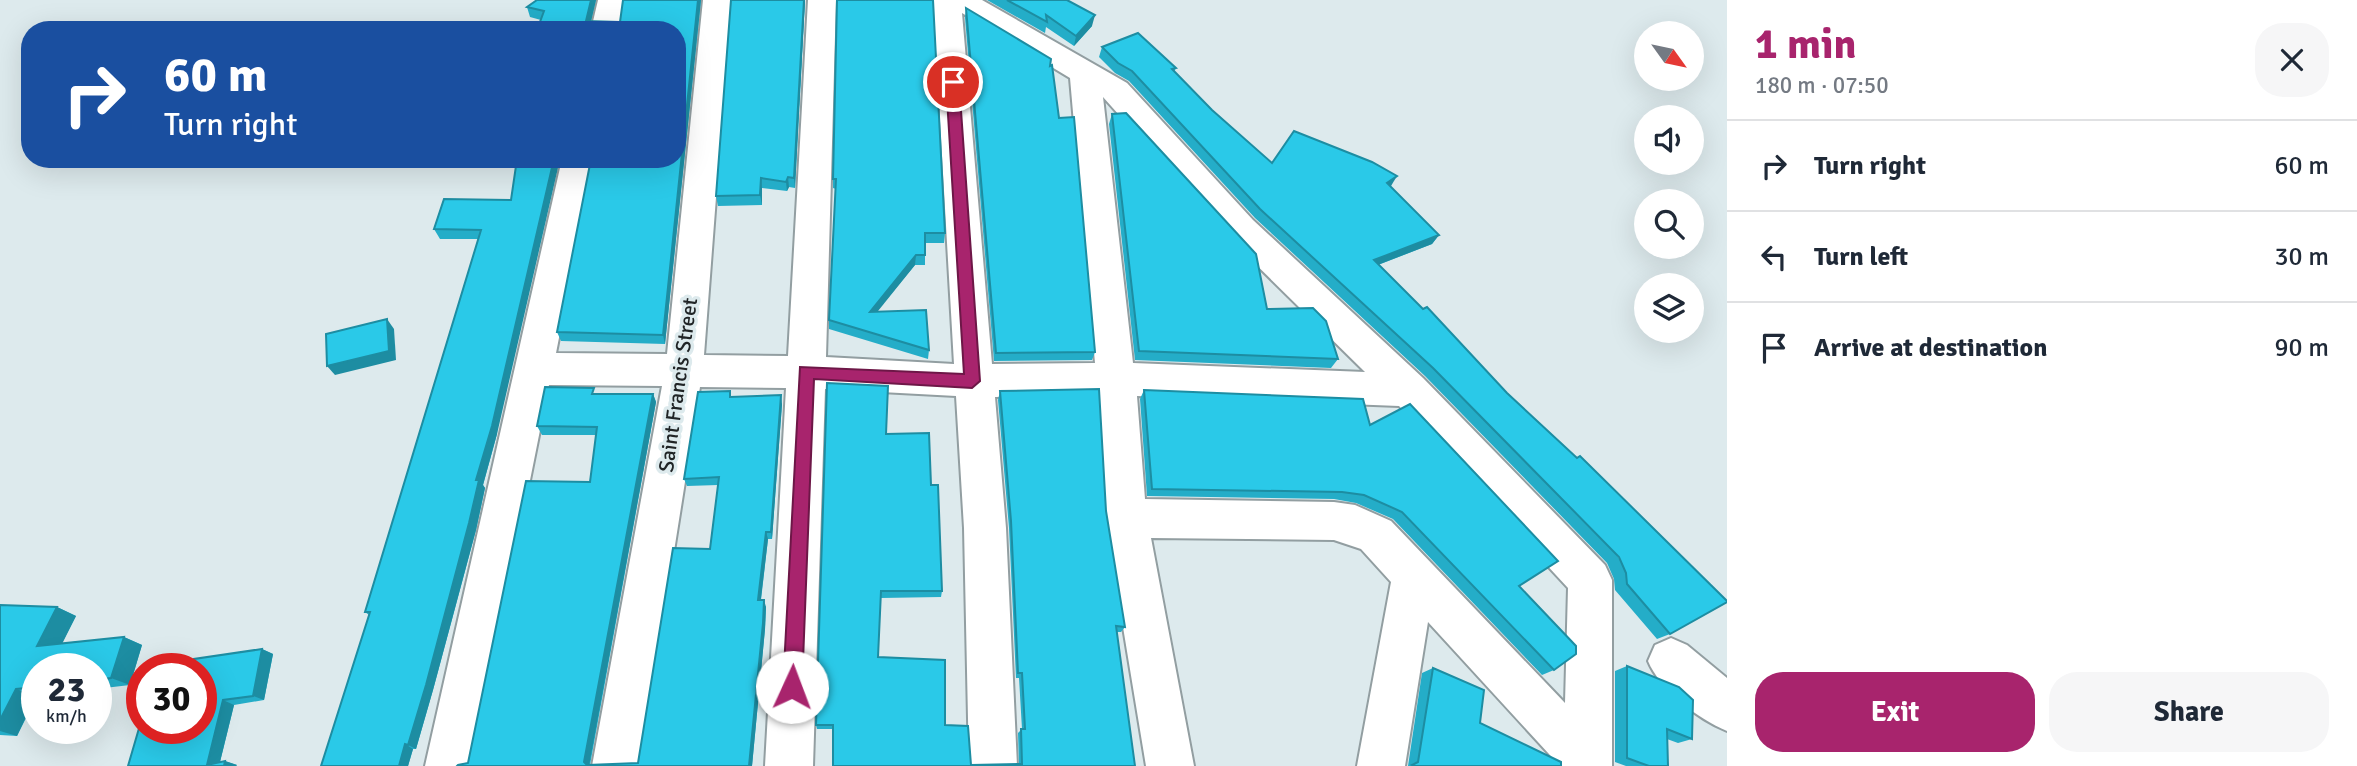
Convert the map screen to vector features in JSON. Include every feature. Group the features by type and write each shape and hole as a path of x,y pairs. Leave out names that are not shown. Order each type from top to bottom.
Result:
{"street":[{"path":"608,21 612,0"},
{"name":"Saint Francis Street","path":"616,766 684,370 717,0"},
{"path":"789,766 822,0"},
{"path":"962,1 1116,91 1241,229 1409,390 1590,580 1588,764"},
{"path":"962,1 972,381 985,528 993,766"},
{"path":"1085,75 1116,379 1126,518 1170,766"},
{"path":"449,766 576,168"},
{"path":"533,369 806,372 972,381 1116,379 1409,390"},
{"path":"1126,518 1334,521 1376,535 1588,764"},
{"path":"1381,766 1413,577"},
{"path":"1671,661 1727,708"}],"building":[{"path":"537,0 591,0 586,21 540,21 544,11 527,7"},
{"path":"623,0 698,0 686,115 686,21 620,21"},
{"path":"731,0 804,0 794,178 788,177 786,182 761,178 760,195 716,196"},
{"path":"837,0 933,0 945,233 925,233 925,255 916,255 870,312 926,310 929,350 829,320 836,179 833,179"},
{"path":"1007,0 1067,0 1095,15 1076,36 1046,15 1047,22"},
{"path":"966,8 1051,59 1059,118 1074,117 1095,352 996,353"},
{"path":"1138,33 1176,68 1172,69 1212,110 1272,163 1294,131 1372,162 1397,176 1387,183 1439,235 1374,260 1423,309 1427,307 1507,393 1577,458 1580,456 1727,602 1670,634 1627,584 1626,573 1619,557 1433,368 1260,209 1132,71 1118,63 1102,47"},
{"path":"1126,113 1256,254 1267,309 1313,308 1326,321 1338,359 1139,351 1112,114"},
{"path":"516,168 552,168 492,426 476,480 479,480 469,523 408,745 405,744 399,766 321,766 370,612 365,612 481,230 434,229 444,199 511,200"},
{"path":"589,168 680,168 663,335 557,332"},
{"path":"387,319 389,351 327,366 326,334"},
{"path":"827,383 888,386 886,434 929,433 931,485 938,485 942,591 881,591 878,657 945,660 945,725 968,726 971,765 1022,764 1021,729 1025,729 1022,673 1018,673 1011,521 1000,391 1099,389 1106,511 1125,627 1116,626 1135,766 833,766 833,725 816,725"},
{"path":"545,387 594,388 592,394 653,394 584,762 587,765 638,763 673,548 710,549 719,477 684,479 698,392 730,391 730,397 781,395 771,532 766,532 758,600 764,600 763,623 749,766 457,766 468,763 526,481 590,482 597,427 537,426"},
{"path":"1144,390 1363,399 1370,425 1410,404 1558,561 1519,586 1576,646 1576,654 1554,670 1402,512 1364,495 1342,492 1152,489"},
{"path":"0,605 57,607 37,646 124,637 112,675 112,653 21,653 21,689 16,689 0,720"},
{"path":"262,649 253,696 223,700 217,724 217,656"},
{"path":"1627,666 1679,687 1693,700 1692,739 1667,729 1668,766 1649,766 1627,758"},
{"path":"1433,668 1484,690 1480,723 1561,762 1561,766 1412,765 1418,762"},
{"path":"134,744 212,744 207,765 225,761 224,766 128,766"}],"route":[{"path":"792,687 806,372 972,381 953,82"}]}
